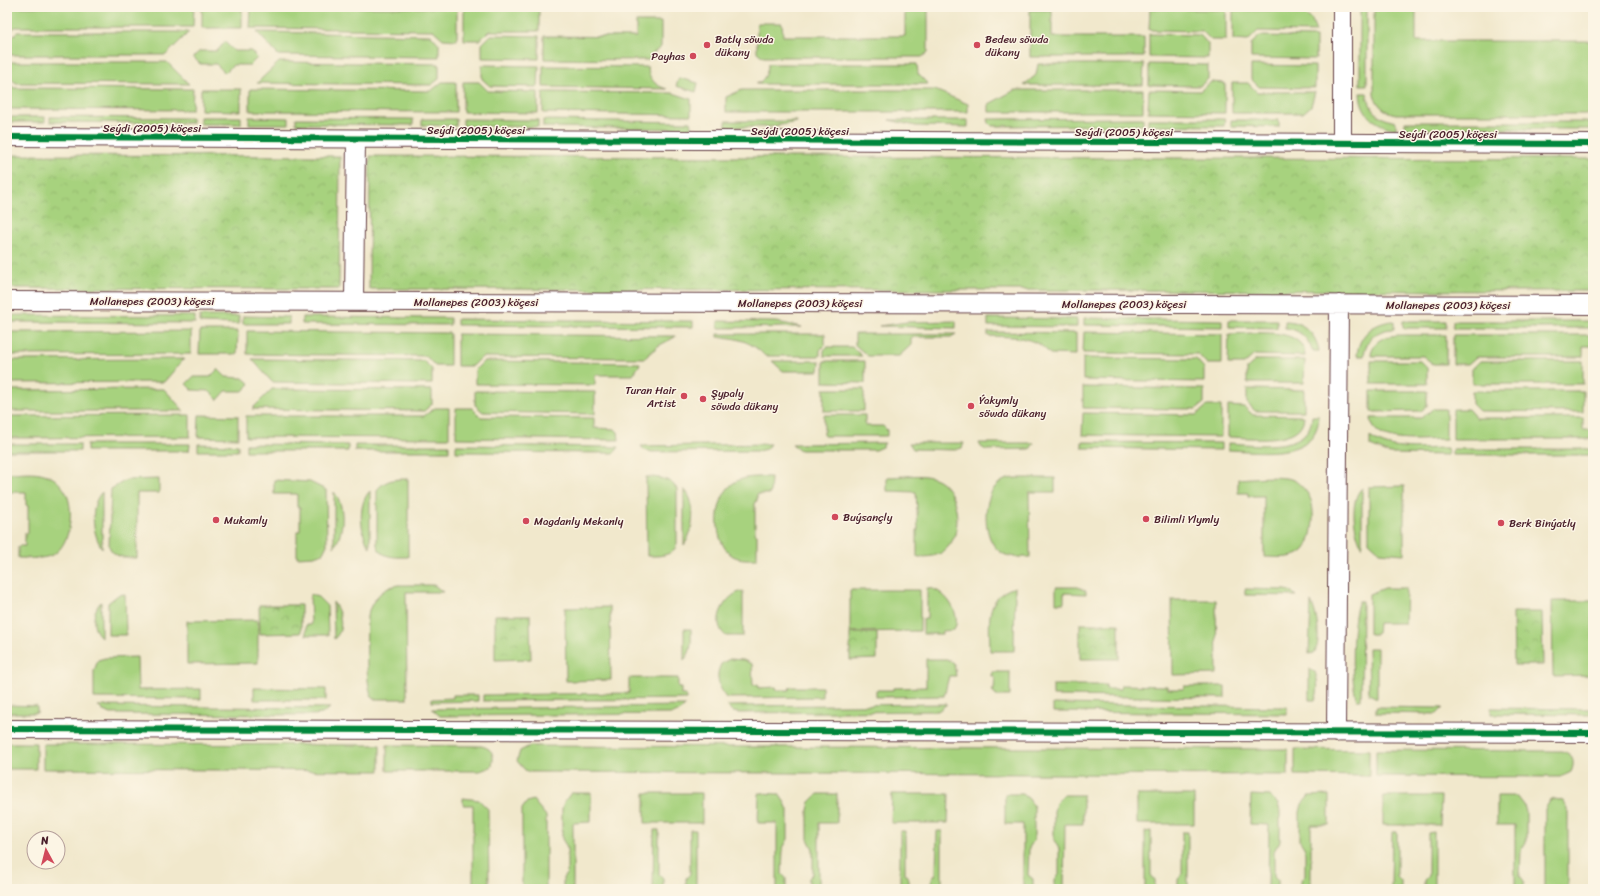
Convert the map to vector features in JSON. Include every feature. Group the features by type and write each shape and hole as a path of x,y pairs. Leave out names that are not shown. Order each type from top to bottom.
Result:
{"street":[{"path":"1342,7 1342,143"},
{"name":"Seýdi (2005) köçesi","path":"7,137 1593,144"},
{"path":"354,301 356,139"},
{"name":"Mollanepes (2003) köçesi","path":"7,301 1593,306"},
{"path":"1336,732 1339,304"},
{"path":"7,729 1593,733"}],"green space":[{"path":"7,7 194,7 193,27 15,27 7,35"},
{"path":"202,7 242,7 242,28 202,28"},
{"path":"251,7 457,8 457,40 443,39 433,30 250,28"},
{"path":"1360,7 1367,7 1367,85 1360,85"},
{"path":"1374,7 1416,7 1416,41 1593,41 1593,114 1396,114 1388,112 1379,105 1374,94"},
{"path":"464,8 539,9 539,31 489,31 480,40 464,40"},
{"path":"905,9 928,9 928,52 922,57 763,57 757,52 757,23 782,23 783,36 905,36"},
{"path":"1150,9 1226,10 1226,40 1211,40 1202,31 1149,30"},
{"path":"1030,10 1052,10 1052,37 1144,37 1144,57 1030,57"},
{"path":"1233,10 1301,11 1312,20 1316,32 1258,31 1248,41 1233,40"},
{"path":"636,22 661,22 661,47 651,55 649,60 544,59 544,36 636,37"},
{"path":"17,32 189,32 166,55 8,55 8,41"},
{"path":"257,32 431,35 439,44 439,57 278,55"},
{"path":"1149,34 1200,35 1208,44 1208,58 1149,57"},
{"path":"491,35 539,36 539,59 482,58 482,44"},
{"path":"1260,36 1316,37 1316,59 1251,58 1251,44"},
{"path":"225,42 234,51 251,51 257,58 250,65 233,65 225,73 216,64 200,64 193,57 200,51 217,51"},
{"path":"8,62 167,62 189,84 16,83 8,76"},
{"path":"279,62 439,64 439,79 431,85 257,83"},
{"path":"768,64 917,64 918,74 928,84 756,84 765,76"},
{"path":"1038,64 1144,64 1143,85 1024,85 1036,75"},
{"path":"1149,64 1208,65 1208,79 1200,86 1149,85"},
{"path":"482,65 539,66 538,87 490,86 482,79"},
{"path":"1251,65 1315,66 1315,88 1259,87 1251,79"},
{"path":"543,66 648,67 649,75 653,81 659,86 667,89 543,87"},
{"path":"679,78 698,83 696,92 676,86"},
{"path":"7,82 14,88 193,89 192,110 7,109"},
{"path":"442,82 456,82 456,112 250,111 250,89 431,91"},
{"path":"463,82 479,82 488,91 538,92 538,113 463,112"},
{"path":"1211,82 1225,83 1225,113 1148,112 1149,90 1200,91"},
{"path":"1232,83 1248,83 1257,92 1315,92 1311,106 1303,113 1232,113"},
{"path":"201,89 241,89 241,111 201,110"},
{"path":"742,90 935,90 968,104 968,112 726,112 726,97"},
{"path":"1015,90 1143,90 1143,112 989,112 989,104"},
{"path":"543,92 673,93 691,99 691,115 543,113"},
{"path":"1360,93 1367,93 1370,104 1376,113 1385,119 1396,122 1396,129 1382,125 1371,118 1363,107"},
{"path":"7,117 45,117 45,122 7,122"},
{"path":"50,117 192,118 192,123 50,122"},
{"path":"200,117 241,117 241,124 200,124"},
{"path":"249,117 289,118 289,124 249,124"},
{"path":"296,118 413,119 413,125 296,124"},
{"path":"1143,118 1143,125 992,126 988,119"},
{"path":"422,119 456,119 456,126 422,125"},
{"path":"463,119 538,120 538,127 463,126"},
{"path":"1148,119 1225,119 1224,126 1148,125"},
{"path":"543,120 691,122 691,129 543,127"},
{"path":"889,120 968,120 968,127 916,126"},
{"path":"1231,120 1279,120 1279,127 1231,126"},
{"path":"726,121 797,122 770,127 726,127"},
{"path":"1405,122 1593,122 1593,129 1405,129"},
{"path":"7,155 340,156 339,289 7,288"},
{"path":"370,156 1593,159 1593,291 369,289"},
{"path":"7,315 195,316 195,323 7,322"},
{"path":"200,316 239,316 239,324 200,323"},
{"path":"243,316 289,317 289,324 243,324"},
{"path":"302,317 450,318 450,325 302,324"},
{"path":"988,318 1077,319 1077,327 988,326"},
{"path":"1084,318 1222,320 1222,327 1084,325"},
{"path":"457,319 693,321 693,327 457,325"},
{"path":"1229,320 1277,320 1277,328 1229,327"},
{"path":"718,321 777,322 802,327 718,328"},
{"path":"956,321 956,328 879,326 907,322"},
{"path":"1285,321 1297,323 1308,330 1315,339 1319,351 1312,351 1306,338 1298,332 1285,328"},
{"path":"1394,321 1394,329 1388,329 1373,336 1367,345 1364,356 1357,356 1360,342 1368,331 1380,324"},
{"path":"1403,321 1446,321 1446,328 1403,328"},
{"path":"1453,321 1593,321 1593,328 1453,328"},
{"path":"191,331 191,354 11,355 7,359 7,332"},
{"path":"200,331 238,331 237,354 199,354"},
{"path":"247,331 450,333 450,366 435,366 426,356 247,354"},
{"path":"988,332 1076,333 1076,355 1050,354 1037,343 1030,340 1013,337 988,336"},
{"path":"1084,332 1222,334 1222,364 1207,364 1198,354 1083,353"},
{"path":"1274,333 1286,335 1296,339 1302,346 1305,356 1254,355 1244,364 1228,364 1229,334"},
{"path":"457,334 675,337 658,346 645,358 482,357 473,366 457,366"},
{"path":"718,334 825,334 825,345 820,350 820,356 765,356 755,347 744,341 718,337"},
{"path":"855,334 956,334 951,337 911,337 911,345 899,356 868,356 855,345"},
{"path":"1446,335 1446,364 1433,364 1423,356 1371,356 1374,346 1380,340 1389,336"},
{"path":"1453,335 1593,335 1593,346 1583,346 1583,357 1476,357 1468,364 1453,364"},
{"path":"827,347 852,347 862,356 824,356 824,350"},
{"path":"1083,358 1196,359 1204,368 1204,382 1083,380"},
{"path":"184,359 164,382 7,383 7,366 13,360"},
{"path":"252,359 424,361 432,369 432,384 272,382"},
{"path":"1256,360 1305,360 1304,383 1247,383 1247,368"},
{"path":"484,361 640,364 633,375 595,375 595,385 475,384 475,370"},
{"path":"772,361 820,361 819,371 783,371"},
{"path":"824,361 865,361 865,383 824,382"},
{"path":"1371,361 1420,361 1427,368 1427,384 1371,384"},
{"path":"1480,361 1583,361 1583,384 1472,384 1472,369"},
{"path":"218,369 226,377 243,378 250,384 243,391 226,391 218,400 209,391 192,390 186,384 193,377 210,377"},
{"path":"1083,387 1204,389 1204,403 1196,409 1083,408"},
{"path":"164,389 184,411 12,411 7,406 7,390"},
{"path":"272,389 432,390 432,404 424,411 252,409"},
{"path":"824,389 864,389 864,411 824,411"},
{"path":"1247,389 1304,390 1304,411 1255,411 1247,403"},
{"path":"475,391 595,392 595,414 483,412 475,405"},
{"path":"1371,391 1427,391 1427,406 1421,411 1371,412"},
{"path":"1472,391 1583,391 1583,412 1479,411 1472,404"},
{"path":"1207,406 1221,406 1221,437 1082,435 1083,413 1196,415"},
{"path":"1228,406 1244,407 1253,415 1304,416 1301,426 1295,432 1285,436 1273,438 1228,437"},
{"path":"435,408 449,408 449,438 246,437 246,416 424,416"},
{"path":"456,408 472,408 481,417 594,418 594,428 615,429 618,432 619,440 456,438"},
{"path":"1433,409 1446,409 1446,439 1413,440 1390,437 1380,434 1374,427 1371,418 1421,418"},
{"path":"1453,409 1468,409 1476,418 1583,418 1583,430 1593,430 1593,439 1453,439"},
{"path":"7,413 10,416 190,415 190,437 7,438"},
{"path":"199,415 238,416 238,438 198,437"},
{"path":"824,415 865,415 865,426 883,426 887,430 887,436 824,436"},
{"path":"1312,416 1319,416 1316,430 1308,440 1297,447 1269,452 1228,450 1228,443 1265,445 1292,442 1302,436 1309,428"},
{"path":"1370,437 1379,442 1397,448 1447,448 1448,455 1390,454 1370,446"},
{"path":"1082,442 1221,443 1221,450 1082,448"},
{"path":"885,443 882,447 875,450 800,450 792,444"},
{"path":"909,443 964,443 962,448 955,450 913,449"},
{"path":"979,443 1034,443 1030,449 986,450 981,447"},
{"path":"7,444 80,444 80,451 7,451"},
{"path":"87,444 190,444 189,451 87,451"},
{"path":"198,444 238,445 238,451 198,451"},
{"path":"246,444 348,445 348,451 246,451"},
{"path":"770,444 766,449 758,451 652,452 644,450 641,446"},
{"path":"355,445 449,445 449,451 355,451"},
{"path":"456,445 619,447 612,453 456,452"},
{"path":"1452,449 1593,449 1593,455 1452,455"},
{"path":"7,473 42,473 50,476 60,484 65,491 70,506 70,525 64,542 60,549 54,554 41,558 18,558 18,546 25,546 25,533 28,533 28,506 26,505 26,492 7,492"},
{"path":"917,475 934,478 949,490 956,509 957,520 953,539 945,550 934,556 917,557 918,530 916,492 887,491 887,477"},
{"path":"646,477 667,480 677,489 677,544 669,554 647,556"},
{"path":"771,477 770,494 757,494 757,501 755,501 757,559 745,559 733,556 726,549 721,540 718,529 718,517 723,495 729,487 741,479"},
{"path":"1267,477 1288,478 1294,480 1303,488 1309,495 1312,503 1313,518 1309,541 1303,551 1289,557 1264,557 1264,496 1248,496 1248,493 1238,493 1238,479"},
{"path":"1019,478 1055,478 1055,492 1029,492 1030,557 1005,555 995,547 987,530 987,509 992,491 1003,481"},
{"path":"159,479 159,493 137,493 137,558 117,555 109,546 111,489 126,480"},
{"path":"408,479 408,557 386,555 379,550 377,545 377,490 380,486 387,482"},
{"path":"274,480 310,482 326,490 327,545 323,553 314,556 297,557 297,531 300,531 300,507 297,507 297,494 274,494"},
{"path":"1404,486 1404,554 1380,552 1369,542 1369,487"},
{"path":"1362,488 1362,547 1355,525 1354,508 1355,500"},
{"path":"684,489 691,501 693,517 690,533 684,545"},
{"path":"370,491 370,547 364,535 361,519 363,503"},
{"path":"102,492 102,548 96,535 93,520 95,504"},
{"path":"334,492 338,498 342,512 342,528 334,547"},
{"path":"398,585 434,585 443,592 406,592 407,699 374,699 371,694 367,674 367,616 375,600 382,592"},
{"path":"1015,587 1014,651 990,651 989,622 993,605 998,597"},
{"path":"1056,587 1078,587 1086,591 1086,594 1064,593 1064,603 1056,603"},
{"path":"927,588 940,592 950,603 956,617 954,630 943,631 942,634 923,634 923,619 927,619"},
{"path":"1385,588 1406,588 1405,623 1378,623 1377,634 1369,634 1369,594"},
{"path":"1245,589 1286,590 1292,592 1296,596 1245,595"},
{"path":"850,590 920,590 920,631 850,632"},
{"path":"743,591 743,636 726,636 721,630 719,624 721,610 730,597"},
{"path":"125,594 126,635 108,635 108,603 118,595"},
{"path":"310,594 318,597 327,606 328,635 306,635 306,625 311,625"},
{"path":"1172,600 1216,600 1217,674 1173,675"},
{"path":"1359,601 1362,601 1361,700 1357,700 1353,680 1352,650 1354,621"},
{"path":"1552,601 1593,601 1593,675 1553,676"},
{"path":"101,602 101,637 94,625 94,615"},
{"path":"333,602 336,606 341,621 340,631 334,639"},
{"path":"1311,602 1317,621 1318,642 1314,653 1309,654"},
{"path":"259,605 301,605 301,633 260,634"},
{"path":"610,607 611,680 566,681 565,608"},
{"path":"1513,612 1542,612 1543,665 1514,665"},
{"path":"495,615 530,615 531,659 495,660"},
{"path":"258,620 258,663 187,664 187,621"},
{"path":"1080,624 1119,624 1119,659 1080,659"},
{"path":"684,629 691,629 691,645 689,653 684,660"},
{"path":"850,633 877,633 877,659 850,660"},
{"path":"1368,648 1377,648 1377,698 1369,694"},
{"path":"137,657 138,690 201,689 201,699 94,698 94,671 98,660 105,658"},
{"path":"730,659 743,660 752,664 753,685 758,685 758,688 776,687 777,690 789,690 790,687 822,687 822,697 726,698 718,681 718,672 722,663"},
{"path":"926,659 947,659 954,664 956,676 949,676 944,696 876,697 876,690 926,687"},
{"path":"1309,669 1315,672 1317,679 1318,690 1315,700 1309,700"},
{"path":"992,672 1010,672 1010,696 996,696 992,690 994,690 995,677 992,676"},
{"path":"629,678 678,678 678,688 681,688 681,695 686,695 686,699 483,701 483,695 629,693"},
{"path":"1053,685 1106,685 1106,689 1121,689 1121,685 1167,686 1167,689 1184,689 1184,686 1225,686 1225,698 1053,696"},
{"path":"254,688 326,689 326,700 254,700"},
{"path":"453,695 478,695 478,701 432,702 432,699 453,698"},
{"path":"947,704 938,711 739,713 733,712 727,706"},
{"path":"1053,704 1287,707 1287,714 1053,712"},
{"path":"7,705 37,706 37,713 7,713"},
{"path":"98,706 330,708 322,714 314,715 111,714 103,711"},
{"path":"685,706 680,711 673,714 440,716 432,709"},
{"path":"1376,707 1443,708 1437,714 1376,713"},
{"path":"1491,708 1593,709 1593,715 1491,714"},
{"path":"7,743 36,743 36,769 7,769"},
{"path":"43,744 380,745 380,771 43,769"},
{"path":"387,745 481,746 485,747 492,753 493,759 491,767 480,771 387,771"},
{"path":"530,746 1288,749 1288,775 530,772 525,770 517,761 520,751"},
{"path":"1295,749 1369,750 1369,776 1295,775"},
{"path":"1376,750 1561,751 1565,752 1572,758 1573,764 1571,772 1561,777 1376,776"},
{"path":"571,793 591,793 591,822 573,823 573,889 563,889 563,878 567,873 567,847 562,839 562,809 564,802"},
{"path":"645,793 702,793 702,823 645,823"},
{"path":"759,793 779,794 788,810 788,839 783,848 782,874 786,878 786,889 777,889 777,823 758,823"},
{"path":"818,794 837,794 837,823 819,823 819,889 809,889 809,878 813,874 813,849 808,839 808,810 810,802"},
{"path":"892,794 949,794 948,823 891,823"},
{"path":"1005,794 1023,794 1029,799 1034,807 1034,840 1029,848 1028,875 1033,879 1033,889 1023,889 1023,824 1005,824"},
{"path":"1063,795 1083,795 1083,824 1065,824 1064,889 1055,889 1055,879 1059,875 1059,849 1054,840 1054,811 1056,803"},
{"path":"1137,795 1194,795 1194,824 1137,824"},
{"path":"1251,795 1270,796 1278,804 1280,811 1280,841 1274,851 1274,876 1278,880 1278,889 1268,889 1269,825 1250,824"},
{"path":"1329,795 1329,825 1311,825 1311,889 1301,889 1301,880 1305,876 1305,849 1300,841 1300,812 1302,804 1309,796"},
{"path":"1383,796 1441,796 1440,825 1383,825"},
{"path":"1497,796 1517,796 1524,805 1526,812 1526,842 1521,850 1520,876 1524,881 1524,889 1515,889 1515,825 1497,825"},
{"path":"463,798 479,800 488,809 489,889 473,889 473,805 463,805"},
{"path":"1554,799 1563,801 1568,809 1568,889 1545,889 1545,809 1550,801"},
{"path":"533,800 546,816 546,889 522,889 522,809 527,802"},
{"path":"654,830 659,830 659,874 663,878 663,889 653,889"},
{"path":"690,830 696,830 696,889 686,889 686,878 690,874"},
{"path":"900,831 905,831 905,874 909,879 909,889 900,889"},
{"path":"937,831 942,831 942,889 932,889 932,879 936,874"},
{"path":"1151,831 1151,875 1155,880 1155,889 1145,889 1145,832"},
{"path":"1182,832 1188,832 1188,889 1178,889 1178,879 1182,875"},
{"path":"1392,832 1397,832 1397,876 1401,880 1401,889 1391,889"},
{"path":"1434,832 1434,889 1424,889 1424,880 1428,876 1428,833"}],"cycle path":[{"path":"7,137 1593,144"},
{"path":"7,729 1593,733"}],"place":[{"name":"Batly söwda dükany","path":"707,45"},
{"name":"Bedew söwda dükany","path":"977,45"},
{"name":"Payhas","path":"693,56"},
{"name":"Turan Hair Artist","path":"684,396"},
{"name":"Şypaly söwda dükany","path":"703,399"},
{"name":"Ýakymly söwda dükany","path":"971,406"},
{"name":"Buýsançly","path":"835,517"},
{"name":"Bilimli Ylymly","path":"1146,519"},
{"name":"Mukamly","path":"216,520"},
{"name":"Magdanly Mekanly","path":"526,521"},
{"name":"Berk Binýatly","path":"1501,523"}]}
